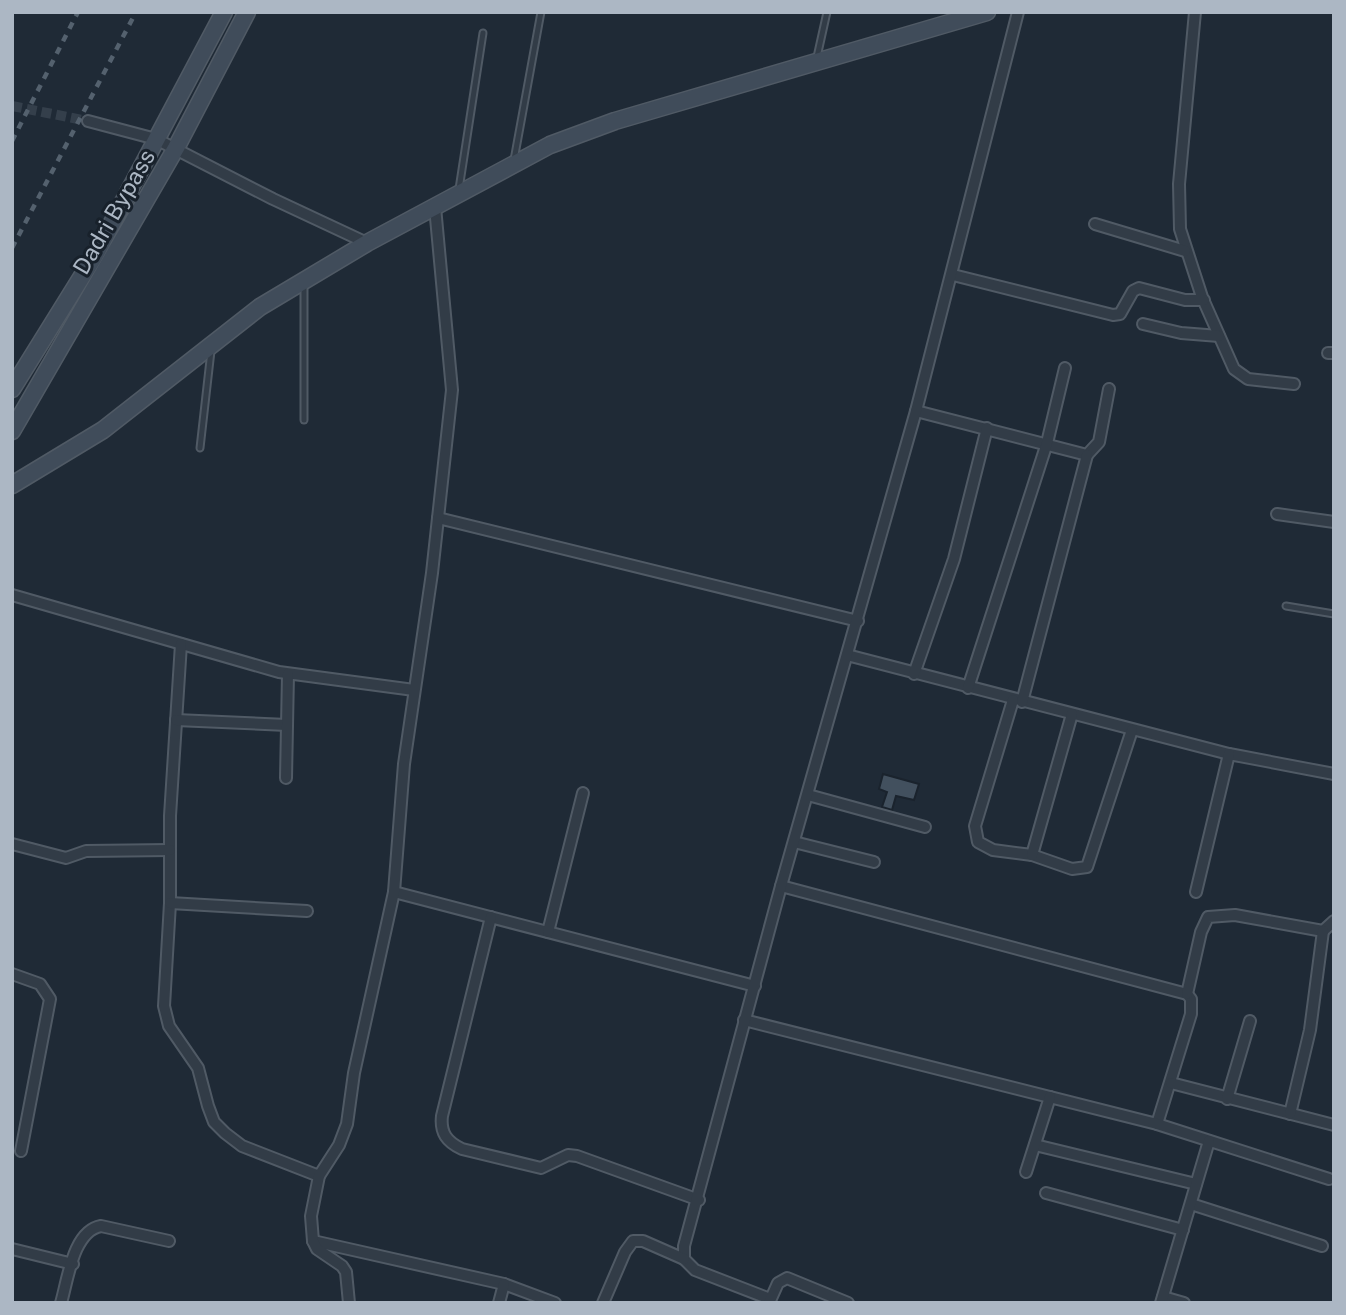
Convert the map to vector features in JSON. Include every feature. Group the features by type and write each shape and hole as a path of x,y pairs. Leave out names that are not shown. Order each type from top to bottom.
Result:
{"street":[{"name":"Dadri Bypass","path":"12,389 94,257 224,12"},
{"name":"Dadri Bypass","path":"12,431 176,148 247,12"},
{"path":"12,485 103,430 260,307 367,243 513,163 584,131 987,12"},
{"path":"684,1259 684,1246 699,1200 744,1020 953,275 1018,12"},
{"path":"1195,12 1178,203 1185,251 1238,374 1248,379 1294,384"},
{"path":"88,121 156,139 367,243"},
{"path":"349,1303 346,1272 342,1266 325,1257 313,1241 311,1216 319,1176 339,1146 347,1124 354,1073 394,892 400,802 438,518 452,390 435,207"},
{"path":"1095,224 1185,251"},
{"path":"953,275 1113,315 1123,311 1133,292 1139,288 1185,300 1204,300"},
{"path":"1143,324 1181,332 1219,335"},
{"path":"968,688 1047,443 1065,368"},
{"path":"1108,389 1099,442 1087,455 1017,701 986,779 975,826 976,837 984,847 1032,855 1072,869 1087,867 1132,730"},
{"path":"916,411 1047,443 1074,454 1087,455"},
{"path":"914,674 954,559 987,428"},
{"path":"1277,514 1334,522"},
{"path":"438,518 858,621"},
{"path":"12,595 288,674 414,690"},
{"path":"181,644 164,1006 169,1026 203,1079 214,1122 242,1146 319,1176"},
{"path":"847,655 1229,754 1334,774"},
{"path":"286,778 288,674"},
{"path":"1032,855 1072,714"},
{"path":"176,720 287,725"},
{"path":"1196,892 1229,754"},
{"path":"548,932 583,793"},
{"path":"807,795 925,827"},
{"path":"794,842 874,862"},
{"path":"12,844 66,858 86,851 170,850"},
{"path":"781,886 1186,994"},
{"path":"394,892 755,986"},
{"path":"170,904 307,911"},
{"path":"1157,1124 1192,1005 1186,994 1201,932 1208,917 1235,915 1330,928 1290,1114"},
{"path":"491,917 442,1116 444,1134 452,1144 462,1149 530,1167 549,1166 568,1155 577,1156 699,1200"},
{"path":"12,974 40,984 50,999 21,1151"},
{"path":"744,1020 1157,1124 1329,1179"},
{"path":"1227,1099 1250,1021"},
{"path":"1171,1083 1334,1125"},
{"path":"1026,1172 1050,1097"},
{"path":"1184,1303 1162,1300 1209,1141"},
{"path":"1035,1145 1196,1184"},
{"path":"1046,1193 1183,1230"},
{"path":"1191,1204 1322,1245"},
{"path":"61,1303 80,1241 94,1227 102,1226 169,1241"},
{"path":"313,1241 504,1284 555,1303"},
{"path":"603,1303 625,1252 633,1241 643,1241 684,1259 695,1270 769,1301 778,1283 788,1278 848,1303"},
{"path":"12,1249 73,1264"},
{"path":"499,1303 504,1284"}],"lane":[{"path":"513,163 541,12"},
{"path":"815,64 827,12"},
{"path":"458,193 483,33"},
{"path":"304,281 304,419"},
{"path":"200,448 212,344"},
{"path":"1286,606 1334,614"}],"building":[{"path":"883,774 919,784 914,800 896,796 892,810 882,807 887,792 879,789"}],"tunnel":[{"path":"12,106 88,121"}],"railway":[{"path":"12,141 78,12"},
{"path":"12,248 136,12"}]}
